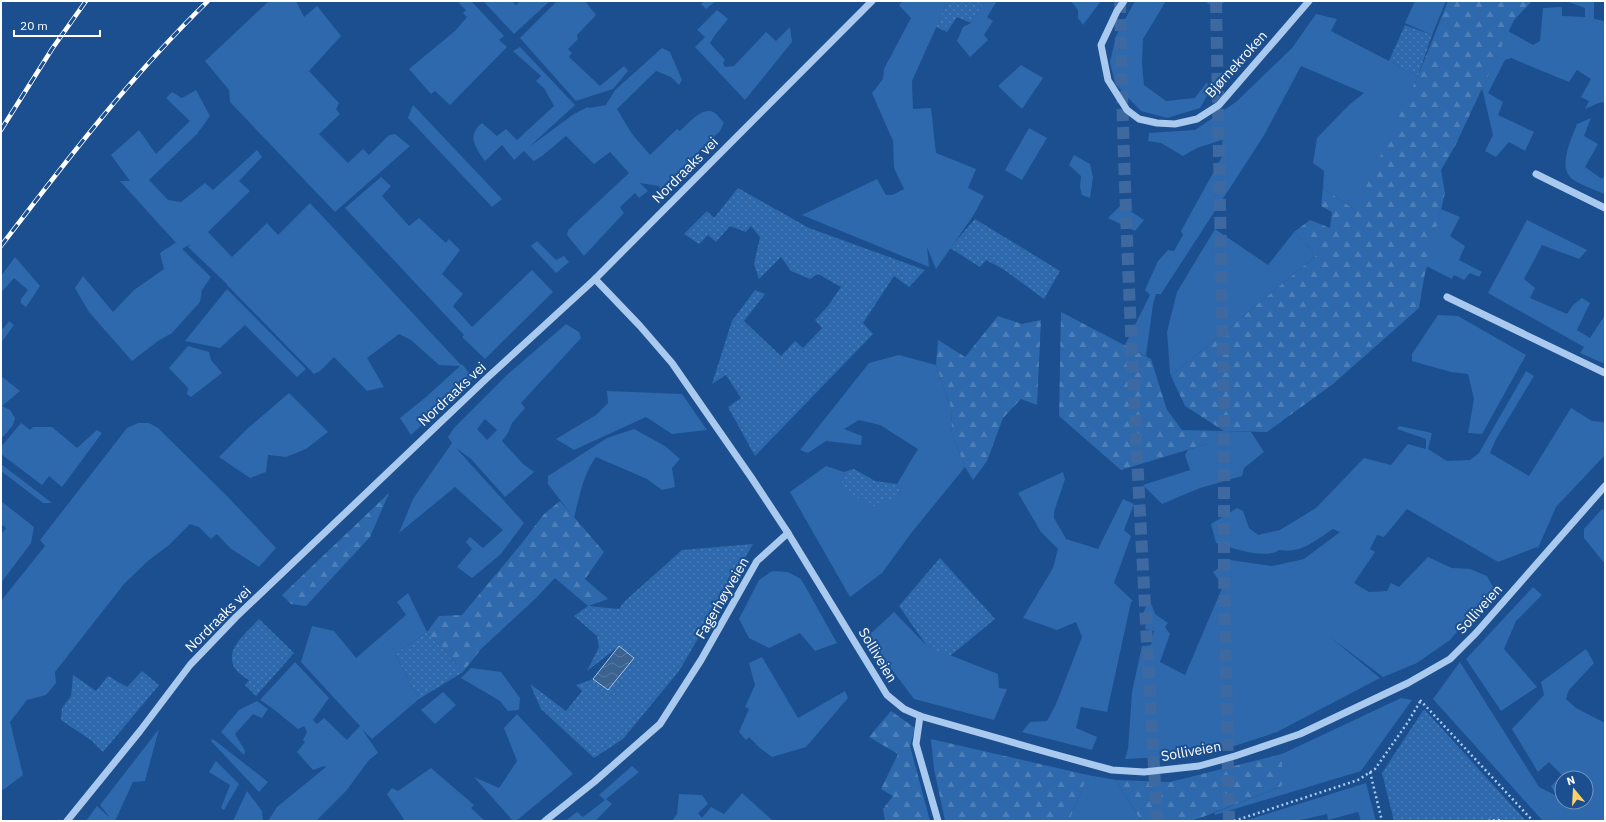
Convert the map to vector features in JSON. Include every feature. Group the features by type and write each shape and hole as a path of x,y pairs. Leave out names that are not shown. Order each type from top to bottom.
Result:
{"street":[{"name":"Nordraaks vei","path":"67,821 140,731 190,665 236,617 487,378 595,279 872,1"},
{"name":"Bjørnekroken","path":"1124,1 1101,45 1108,80 1127,110 1139,120 1175,124 1197,119 1219,105 1309,1"},
{"path":"1536,174 1605,208"},
{"path":"595,279 640,326 672,363 788,533"},
{"path":"1447,297 1605,374"},
{"name":"Solliveien","path":"788,533 887,695 904,709 920,716 1112,770 1144,772 1199,766 1235,756 1300,734 1408,683 1450,659 1476,633 1605,486"},
{"name":"Fagerhøyveien","path":"545,821 594,782 660,724 701,660 757,561 788,533"},
{"path":"920,716 916,744 938,821"}],"path":[{"path":"1408,683 1421,700 1533,821"},
{"path":"1234,821 1329,791 1358,780 1375,770 1408,722 1421,700"},
{"path":"1370,772 1382,821"},
{"path":"1488,821 1503,821"}],"green space":[{"path":"269,1 296,1 304,17 317,6 341,36 309,71 339,103 336,109 340,114 319,134 348,163 363,149 369,155 389,135 395,134 410,146 335,212 230,102 229,90 205,61"},
{"path":"457,1 471,1 504,36 499,40 507,47 450,105 435,91 431,94 409,69 455,31 467,17 463,13 466,10"},
{"path":"483,1 512,1 516,5 520,1 550,1 514,34"},
{"path":"557,1 585,1 596,15 577,35 578,39 568,49 572,53 569,57 600,86 624,66 628,71 613,89 576,101 520,38"},
{"path":"704,1 716,1 706,9 701,4"},
{"path":"903,1 948,1 912,81 913,109 931,108 936,153 976,169 968,188 984,196 973,216 936,269 927,247 929,267 802,215 877,179 886,195 892,195 904,189 894,168 893,141 872,93 883,79 884,69 911,18 899,5"},
{"path":"948,1 985,1 971,23 957,17 947,32 936,27"},
{"path":"985,1 997,1 987,17 993,21 984,35 988,40 970,57 957,41 963,27 971,23"},
{"path":"1071,1 1101,1 1083,25 1078,18 1078,10"},
{"path":"1135,1 1166,1 1143,39 1142,63 1144,85 1166,101 1195,98 1207,82 1209,92 1200,108 1167,118 1141,111 1115,84 1110,62 1116,36"},
{"path":"1203,1 1225,1 1218,8"},
{"path":"1415,1 1446,1 1432,35 1405,23"},
{"path":"1448,1 1532,1 1514,20 1456,144 1441,170 1445,193 1424,278 1419,308 1333,384 1267,432 1225,431 1220,440 1121,470 1059,416 1061,312 1151,359 1167,410 1182,430 1224,431 1185,406 1171,376 1317,255 1294,232 1310,220 1330,228 1332,212 1321,206 1323,188 1355,210 1418,76"},
{"path":"1569,1 1594,1 1594,19 1605,21 1605,103 1601,102 1585,109 1589,101 1581,97 1591,79 1577,70 1569,82 1511,58 1505,60 1488,93 1503,102 1498,115 1534,132 1525,151 1509,142 1496,157 1485,151 1493,135 1482,88 1508,31 1533,45 1540,41 1543,8 1562,7 1562,16 1585,17 1585,8"},
{"path":"717,10 728,19 710,43 725,60 723,63 725,67 734,66 766,32 776,41 790,27 792,42 745,100 695,47 705,37 697,30"},
{"path":"1316,14 1337,19 1331,31 1418,76 1378,166 1355,210 1323,188 1324,171 1313,163 1317,138 1349,105 1364,93 1301,66 1263,137 1161,294 1156,294 1153,304 1146,356 1125,345 1150,295 1145,290 1158,261 1168,250 1174,251 1183,235 1181,231 1223,155 1222,140 1197,148 1183,156 1161,143 1148,141 1149,133 1195,130 1236,102 1292,48"},
{"path":"1405,25 1432,35 1418,76 1389,61"},
{"path":"520,47 575,105 529,147 574,114 588,107 590,108 606,105 615,90 662,48 670,52 682,80 679,85 671,77 656,71 617,109 632,134 650,155 677,129 680,131 701,113 710,111 715,113 724,123 720,131 660,189 659,186 640,183 648,191 639,198 635,193 620,207 624,213 584,256 567,235 568,230 629,173 610,152 594,164 566,136 534,161 524,151 514,160 502,145 485,161 474,142 474,133 482,123 497,136 506,129 517,140 554,106 544,88 536,81 541,76 513,51"},
{"path":"1021,65 1043,78 1022,109 998,86"},
{"path":"196,90 210,116 197,134 149,180 168,200 181,202 205,183 213,190 257,150 262,157 239,181 250,191 208,232 232,257 267,223 278,235 310,203 461,365 462,364 473,378 411,435 400,418 460,366 439,365 411,340 399,334 367,358 384,387 367,391 334,357 320,371 314,374 227,284 188,247 191,244 182,249 211,277 202,290 200,302 172,333 158,341 132,361 89,312 75,288 83,276 113,312 134,290 164,269 160,253 175,243 177,244 120,181 130,181 111,155 139,130 156,154 190,121 166,98 172,92 182,98"},
{"path":"413,105 502,199 492,207 408,118"},
{"path":"1591,118 1584,136 1598,144 1585,167 1602,179 1605,175 1605,194 1574,180 1567,173 1567,151 1577,124"},
{"path":"1029,128 1047,138 1022,180 1005,170"},
{"path":"1074,155 1090,164 1093,177 1090,198 1082,195 1080,187 1081,176 1069,165"},
{"path":"381,177 391,186 382,196 409,226 419,218 446,243 449,239 460,250 442,274 463,294 453,306 472,327 532,270 553,292 485,359 462,337 464,335 345,208"},
{"path":"738,188 809,228 925,270 909,287 894,276 863,323 873,334 755,456 728,407 741,398 726,375 712,384 732,321 755,290 765,294 744,321 781,356 795,341 803,348 822,328 815,320 828,306 841,287 818,274 810,279 791,271 781,257 759,279 754,264 760,237 751,226 746,232 730,226 716,242 708,235 699,244 684,234 707,211 714,218"},
{"path":"1121,205 1144,220 1135,231 1108,218"},
{"path":"1441,209 1460,217 1450,236 1465,246 1459,260 1482,272 1479,277 1470,273 1464,280 1454,275 1452,279 1426,266"},
{"path":"975,219 1060,271 1044,299 1003,269 986,260 980,267 950,248"},
{"path":"1527,220 1587,250 1579,259 1542,245 1524,279 1535,288 1530,298 1567,314 1573,305 1582,298 1590,303 1577,330 1590,338 1605,315 1605,364 1580,353 1584,347 1488,293"},
{"path":"1215,229 1268,265 1294,232 1317,255 1171,376 1167,332 1177,292"},
{"path":"537,241 556,260 564,256 569,262 556,273 531,246"},
{"path":"15,257 40,286 26,307 21,303 21,299 28,290 14,278 1,293 1,276"},
{"path":"227,289 306,369 297,377 245,325 220,348 185,341"},
{"path":"1438,315 1458,316 1526,355 1482,434 1468,433 1474,399 1468,374 1451,372 1412,361 1412,354"},
{"path":"998,316 1022,324 1041,320 1037,405 1021,399 1003,418 987,461 973,480 965,467 952,434 951,408 936,365 938,340 965,357"},
{"path":"9,321 14,325 1,343 1,327 3,329"},
{"path":"566,324 579,332 581,338 521,403 525,408 512,423 508,433 502,441 523,464 534,472 505,497 471,459 456,448 524,523 501,554 472,578 457,567 472,549 466,542 470,537 483,548 503,530 455,487 399,533 413,499 452,443 448,437 454,428 508,374","holes":["485,419 497,430 487,440 477,429"]},
{"path":"188,346 209,352 211,360 222,373 191,397 187,394 188,388 169,368"},
{"path":"899,355 936,365 951,408 952,434 965,467 912,532 882,573 850,597 790,492 826,466 844,472 841,486 901,496 897,484 918,449 880,425 859,420 844,429 862,436 861,445 826,441 808,453 800,450 869,363"},
{"path":"1526,371 1534,376 1496,439 1490,453 1529,476 1571,408 1592,421 1605,422 1605,455 1556,507 1538,548 1537,547 1498,562 1407,509 1384,537 1377,535 1370,549 1375,552 1354,583 1369,592 1387,591 1391,583 1399,587 1428,557 1452,568 1470,569 1487,576 1494,589 1450,640 1417,663 1383,677 1330,637 1380,678 1277,732 1207,755 1125,759 1128,749 1132,692 1142,646 1151,645 1154,631 1145,629 1147,614 1143,614 1148,601 1155,614 1168,623 1165,627 1170,634 1160,662 1185,675 1223,586 1213,572 1230,560 1272,566 1304,559 1340,532 1333,529 1314,542 1301,548 1287,551 1279,550 1266,554 1248,552 1216,543 1211,524 1237,508 1243,511 1249,528 1258,535 1280,530 1316,508 1364,458 1391,465 1408,444 1426,449 1426,439 1397,429 1399,426 1432,433 1428,449 1447,461 1470,460 1479,453"},
{"path":"1,376 20,391 2,406 10,410 15,418 13,425 3,437 1,435"},
{"path":"607,391 682,394 707,430 672,434 646,417 574,450 556,439 596,415 608,403"},
{"path":"289,393 328,432 306,449 286,457 268,455 266,472 250,478 219,457 247,429"},
{"path":"21,423 30,430 33,427 52,427 77,448 97,430 102,433 62,487 49,476 42,485 1,454 1,447"},
{"path":"138,423 149,423 158,428 229,498 276,548 259,567 230,548 217,534 211,539 199,527 190,524 169,545 148,561 124,584 55,672 56,683 46,695 27,700 10,722 23,775 3,790 1,788 1,601 45,546 40,540 127,428"},
{"path":"634,429 665,446 680,459 672,468 675,487 662,490 647,479 596,457 585,478 574,518 548,484 548,476 607,438"},
{"path":"1225,431 1251,432 1264,452 1244,468 1242,476 1200,488 1162,504 1143,485 1190,470 1185,455 1188,450 1219,440"},
{"path":"1,464 52,503 43,503 1,471"},
{"path":"854,469 875,481 897,484 901,496 871,507 841,486 844,472"},
{"path":"1063,472 1065,479 1054,512 1054,518 1066,539 1098,549 1123,499 1134,504 1124,530 1131,536 1114,583 1133,601 1131,602 1107,712 1081,707 1076,728 1097,737 1092,750 1022,732 1030,722 1047,721 1056,704 1082,637 1076,622 1057,630 1023,618 1053,568 1058,549 1041,532 1018,493"},
{"path":"389,493 370,537 306,606 291,604 282,595"},
{"path":"1,501 34,527 31,543 1,583 1,534 6,528 1,524"},
{"path":"560,501 604,552 585,579 608,599 588,606 555,578 536,598 481,649 463,672 427,632 439,616 462,615 544,514"},
{"path":"1602,509 1605,510 1605,564 1584,538 1584,529"},
{"path":"753,544 679,671 623,739 594,758 541,709 530,684 566,711 582,691 576,685 593,679 608,690 634,657 619,646 587,671 599,647 597,636 574,616 588,606 619,609 625,601 682,550"},
{"path":"940,558 995,619 950,656 927,646 899,606"},
{"path":"772,571 788,572 801,579 837,643 815,651 800,633 769,648 749,638 739,619 759,580"},
{"path":"1533,587 1542,595 1516,621 1504,649 1537,687 1501,711 1466,659"},
{"path":"408,593 427,632 395,654 419,699 372,739 362,729 378,753 369,760 346,791 316,821 268,821 277,807 326,767 324,766 313,770 297,752 305,742 303,740 307,732 304,726 298,729 260,700 295,662 329,698 313,720 317,724 324,718 347,740 360,726 301,662 312,626 334,631 356,658 406,615 397,602"},
{"path":"894,612 927,646 998,674 999,688 1007,689 994,720 914,699 867,637"},
{"path":"259,619 294,653 256,696 245,685 249,680 235,669 232,660 232,653 243,635"},
{"path":"427,632 463,672 419,699 395,654"},
{"path":"1586,649 1594,663 1569,690 1566,699 1576,708 1605,723 1605,821 1543,821 1433,699 1460,662 1539,787 1554,794 1554,810 1594,810 1594,770 1557,770 1549,762 1538,772 1512,729 1544,695 1541,682"},
{"path":"762,657 798,718 845,691 848,698 806,747 772,757 749,737 746,740 739,732 749,709 745,707 755,685 749,663"},
{"path":"471,668 501,672 520,698 519,710 508,711 500,701 461,678"},
{"path":"142,671 159,685 103,752 92,741 61,720 62,708 71,696 73,675 96,691 108,676 127,687"},
{"path":"443,692 456,705 435,724 421,710"},
{"path":"1401,698 1412,700 1361,771 1215,815 1214,813 1282,786 1282,754"},
{"path":"257,701 268,709 262,718 253,714 235,734 245,751 244,755 221,732 239,710"},
{"path":"1424,709 1526,821 1394,821 1382,773"},
{"path":"891,711 915,728 910,746 930,821 885,821 883,809 893,796 881,789 898,754 869,737"},
{"path":"517,714 573,774 516,821 513,821 474,777 499,788 517,761 504,728"},
{"path":"159,729 145,781 133,782 115,821 86,821 97,806 110,818 100,805"},
{"path":"213,739 268,782 259,792 211,741"},
{"path":"931,739 1088,775 1069,821 945,821 934,769"},
{"path":"1282,754 1282,786 1189,821 1141,821 1116,780 1170,782"},
{"path":"216,761 239,784 224,810 221,808 230,785 209,772"},
{"path":"632,766 639,772 606,799 612,804 595,821 565,821 577,812 583,817 605,800 599,795"},
{"path":"431,768 474,805 471,808 485,821 405,821 387,794 392,788 398,791"},
{"path":"1088,775 1116,780 1141,821 1069,821"},
{"path":"1366,783 1376,821 1361,821 1358,812 1328,820 1327,814 1296,821 1244,821"},
{"path":"1554,783 1554,791 1551,786"},
{"path":"247,791 262,811 263,821 233,821"},
{"path":"742,793 772,821 672,821 677,814 679,794 702,795 708,804 698,813 702,818 711,807 724,814"}],"water":[{"path":"619,646 634,658 608,690 593,679"}],"tunnel":[{"path":"1120,1 1122,104 1130,309 1157,821"},
{"path":"1216,1 1224,411 1224,568 1229,821"}],"railway":[{"path":"1,130 52,49 86,1"},
{"path":"1,246 50,182 126,89 152,59 208,1"}]}
